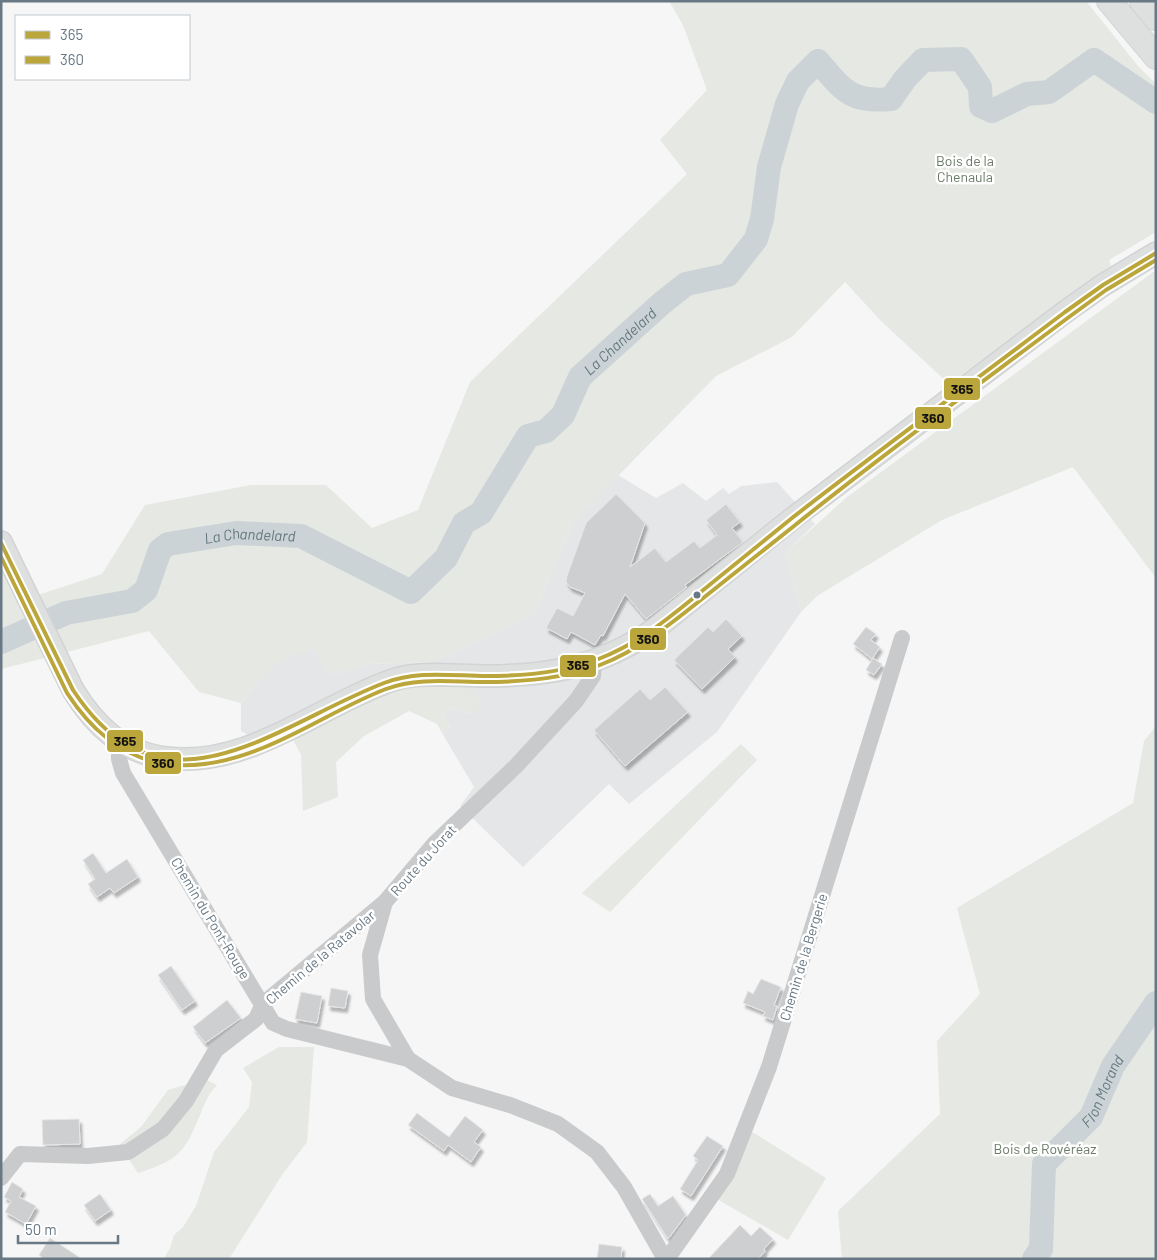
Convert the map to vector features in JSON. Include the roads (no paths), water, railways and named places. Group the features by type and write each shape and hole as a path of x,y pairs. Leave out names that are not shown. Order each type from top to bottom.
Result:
{"highway":[{"path":"1109,1 1156,57"},
{"path":"1142,1 1156,18"}],"main road":[{"path":"1,542 51,647 86,712 102,729 119,741 147,754 183,760 213,758 246,749 390,681 404,677 437,675 518,676 594,662 632,645 656,630 800,512 1058,318 1103,285 1156,254"}],"street":[{"name":"Chemin de la Bergerie","path":"666,1259 727,1174 769,1066 902,638"},
{"name":"Route du Jorat","path":"594,662 593,676 576,701 516,766 435,843 385,902 370,955 373,999 408,1059 452,1088 510,1106 558,1124 597,1152 624,1186 666,1259"},
{"name":"Chemin du Pont-Rouge","path":"119,741 119,760 123,772 273,1023 286,1029 408,1059"},
{"name":"Chemin de la Ratavolar","path":"1,1178 20,1154 88,1156 128,1152 163,1129 186,1101 216,1050 256,1019 263,1004 385,902"}],"waterway":[{"name":"La Chandelard","path":"1,642 66,613 132,601 146,590 160,550 168,544 236,533 301,536 411,592 446,558 464,523 481,513 528,436 546,431 563,415 580,377 662,303 686,284 728,275 756,239 762,219 769,167 787,104 798,81 818,61 841,87 856,96 877,100 891,99 905,79 923,60 961,59 980,87 981,106 992,111 1027,94 1049,92 1094,60 1156,102"},
{"name":"Flon Morand","path":"1034,1259 1041,1249 1044,1164 1091,1117 1113,1066 1156,1003"}],"park label":[{"name":"Bois de la Chenaula","path":"965,168"},
{"name":"Bois de Rovéréaz","path":"1045,1148"}]}
